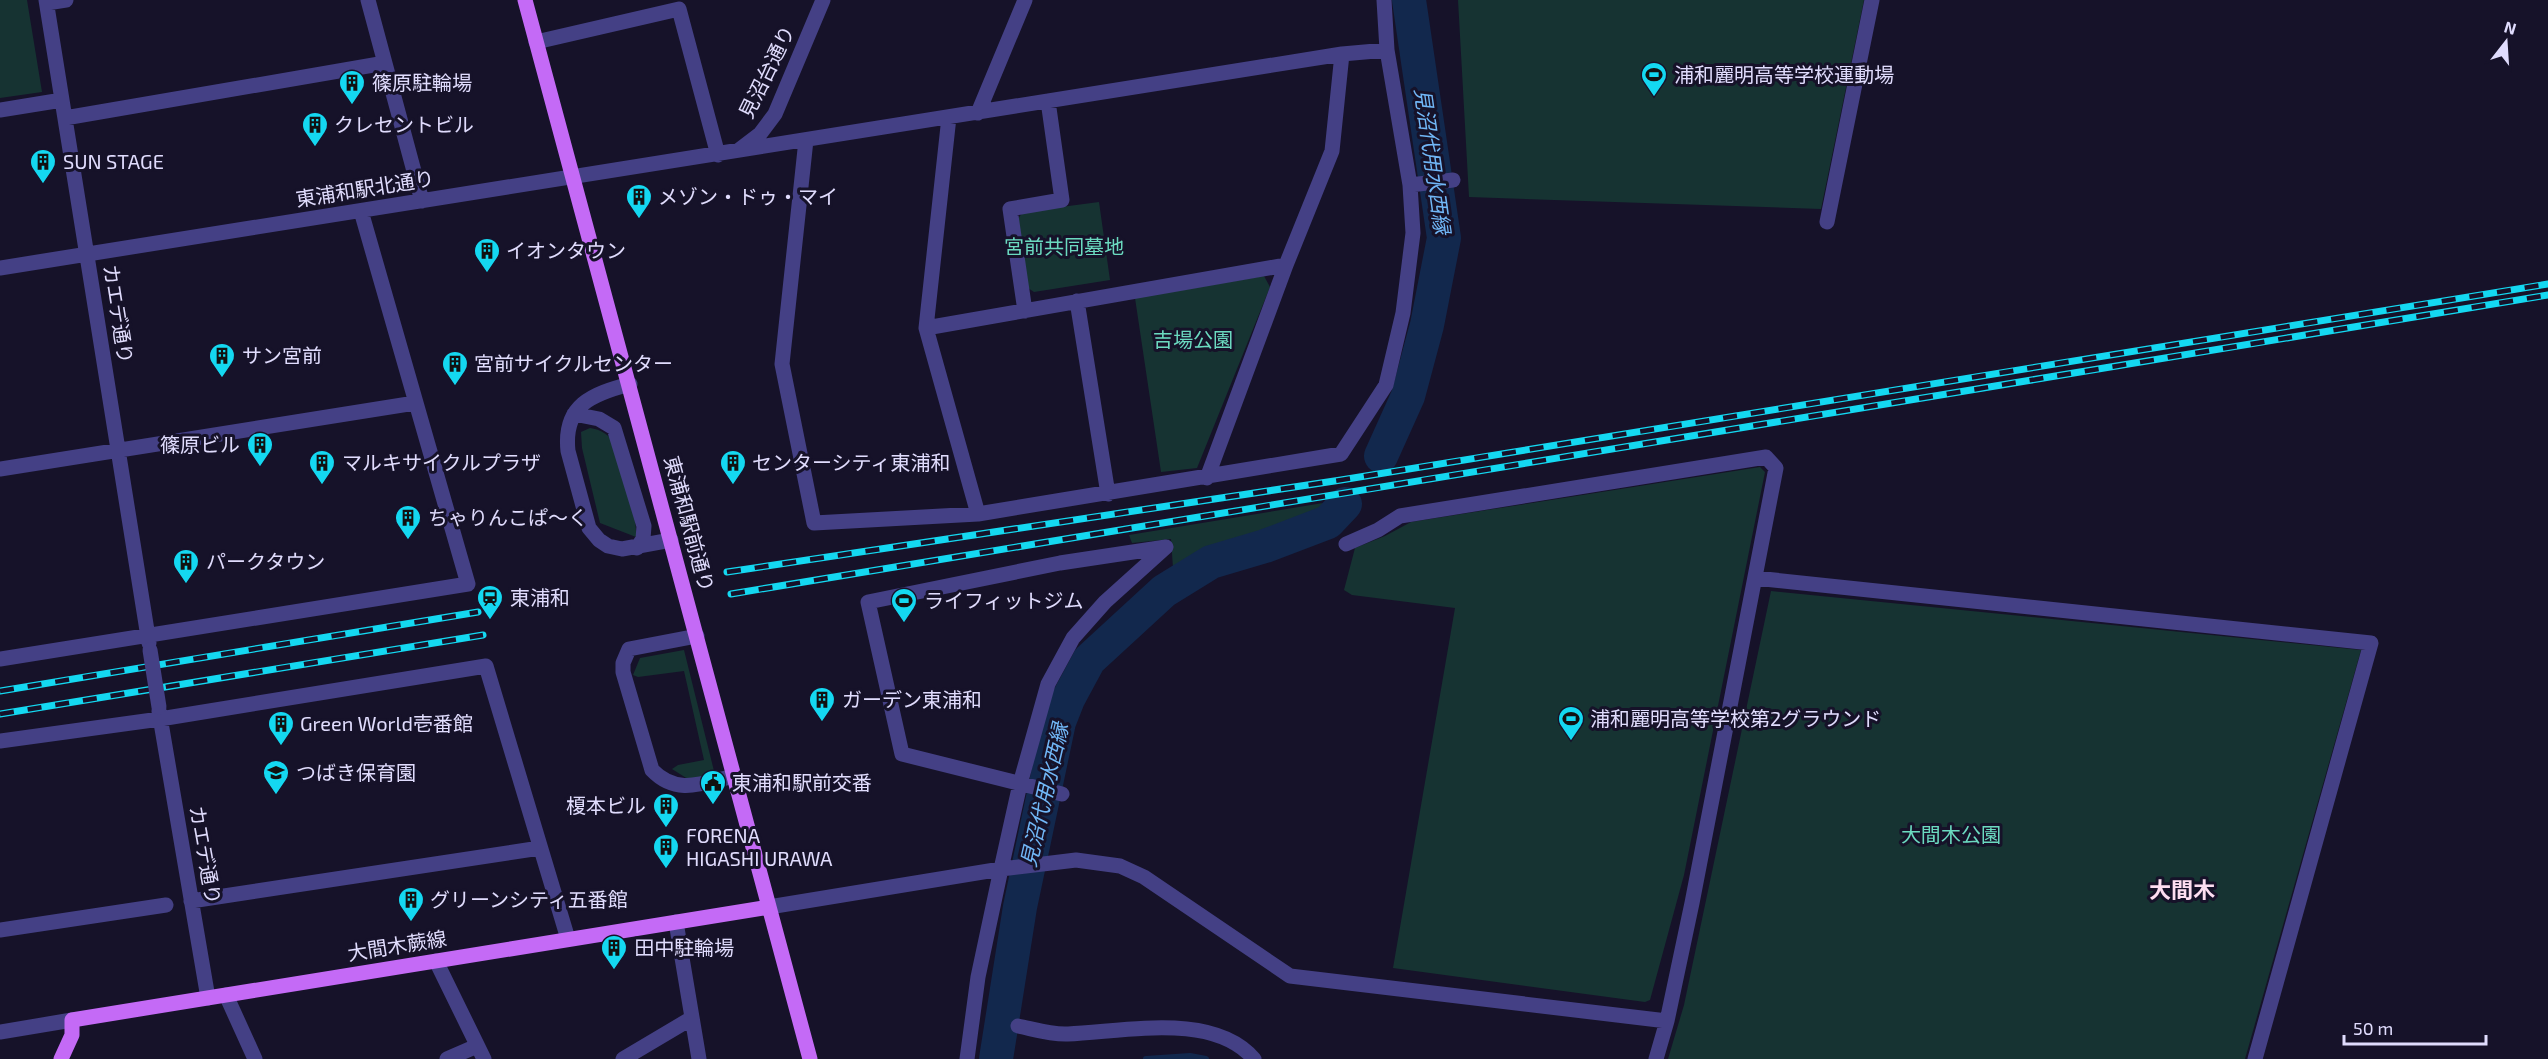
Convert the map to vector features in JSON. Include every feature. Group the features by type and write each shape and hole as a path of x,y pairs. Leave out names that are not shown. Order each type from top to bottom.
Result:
{"main road":[{"name":"東浦和駅前通り","path":"525,0 810,1059"},
{"name":"大間木蕨線","path":"72,1020 769,907"},
{"path":"62,1059 72,1035 72,1020"}],"street":[{"path":"47,2 66,0"},
{"path":"368,0 422,201"},
{"path":"978,113 1025,0"},
{"path":"806,140 782,364 814,523 978,514 1207,478 1341,454 1386,385 1403,313 1413,233 1410,185 1387,50 1384,0"},
{"path":"1827,222 1872,0"},
{"name":"カエデ通り","path":"47,2 147,635 208,998"},
{"name":"見沼台通り","path":"736,151 760,134 775,114 817,3"},
{"path":"537,42 679,9 718,154"},
{"name":"東浦和駅北通り","path":"0,268 572,179 1342,54 1387,50"},
{"path":"1207,478 1286,265 1332,151 1342,54"},
{"path":"65,118 385,63"},
{"path":"0,110 62,100"},
{"path":"1025,311 1010,209 1062,200 1048,101"},
{"path":"949,117 926,328 978,514"},
{"path":"1410,185 1453,180"},
{"path":"0,658 468,584 361,211"},
{"path":"926,328 1286,265"},
{"path":"1077,302 1108,494"},
{"path":"630,384 591,397 581,405 569,424 568,451 589,528 598,540 608,546 622,549 671,540"},
{"path":"0,469 415,403"},
{"path":"574,414 599,419 614,428 645,526 643,539 637,548"},
{"path":"1346,544 1378,530 1400,516 1766,457 1776,468 1667,1021 1656,1059"},
{"path":"966,1059 978,977 1000,869 1020,784 1048,684 1073,638 1106,602 1166,547 1050,565 868,602 903,754 1020,784 1062,794"},
{"path":"1755,578 2371,643 2255,1059"},
{"path":"697,636 629,650 622,663 623,672 652,771 659,778 683,787 734,776"},
{"path":"0,741 160,713 486,666 568,939"},
{"path":"191,901 540,848"},
{"path":"769,907 1000,869 1076,860 1099,862 1120,867 1144,877 1290,976 1667,1021"},
{"path":"0,930 166,905"},
{"path":"676,922 699,1059"},
{"path":"436,961 481,1053 447,1059"},
{"path":"226,995 255,1059"},
{"path":"622,1059 692,1018"},
{"path":"0,1032 72,1020"},
{"path":"1018,1026 1065,1035 1177,1028 1212,1034 1244,1047 1254,1059"}],"green space":[{"path":"0,0 27,0 42,92 0,98"},
{"name":"浦和麗明高等学校運動場","path":"1458,0 1864,0 1821,209 1469,197"},
{"name":"宮前共同墓地","path":"1099,202 1110,280 1034,292 1028,288 1017,220 1023,212"},
{"name":"吉場公園","path":"1264,276 1270,287 1197,468 1161,472 1135,298"},
{"path":"590,428 605,434 616,446 630,491 636,537 600,523 582,448 581,432"},
{"name":"浦和麗明高等学校第2グラウンド","path":"1760,467 1765,472 1684,875 1650,1000 1645,1002 1393,968 1455,608 1352,595 1344,590 1355,548 1411,522"},
{"path":"1323,503 1317,510 1297,521 1221,544 1173,568 1171,539 1132,543 1129,535"},
{"name":"大間木公園","path":"1771,591 2361,650 2245,1059 1668,1059 1684,1005"},
{"path":"684,650 715,775 691,781 672,769 678,765 704,760 684,671 638,677 633,675 640,658"}],"waterway":[{"name":"見沼代用水西縁","path":"1381,456 1408,396 1427,325 1444,238 1409,0"},
{"name":"見沼代用水西縁","path":"996,1059 1020,907 1059,722 1068,699 1089,660 1164,591 1211,562 1265,546 1328,522 1345,504"},
{"path":"1146,1059 1190,1056 1206,1059"}],"railway":[{"path":"727,572 1341,480 2548,284"},
{"path":"731,594 2548,295"},
{"path":"0,691 478,612"},
{"path":"0,714 483,635"}],"place":[{"name":"浦和麗明高等学校運動場","path":"1654,98"},
{"name":"篠原駐輪場","path":"352,106"},
{"name":"クレセントビル","path":"315,148"},
{"name":"SUN STAGE","path":"43,185"},
{"name":"メゾン・ドゥ・マイ","path":"639,220"},
{"name":"イオンタウン","path":"487,274"},
{"name":"サン宮前","path":"222,379"},
{"name":"宮前サイクルセンター","path":"455,387"},
{"name":"篠原ビル","path":"260,468"},
{"name":"マルキサイクルプラザ","path":"322,486"},
{"name":"センターシティ東浦和","path":"733,486"},
{"name":"ちゃりんこぱ～く","path":"408,541"},
{"name":"パークタウン","path":"186,585"},
{"name":"東浦和","path":"490,621"},
{"name":"ライフィットジム","path":"904,624"},
{"name":"ガーデン東浦和","path":"822,723"},
{"name":"浦和麗明高等学校第2グラウンド","path":"1571,742"},
{"name":"Green World壱番館","path":"281,747"},
{"name":"つばき保育園","path":"276,796"},
{"name":"東浦和駅前交番","path":"713,806"},
{"name":"榎本ビル","path":"666,829"},
{"name":"FORENA HIGASHI URAWA","path":"666,870"},
{"name":"グリーンシティ五番館","path":"411,923"},
{"name":"田中駐輪場","path":"614,971"}],"district":[{"name":"大間木","path":"2182,890"}]}
